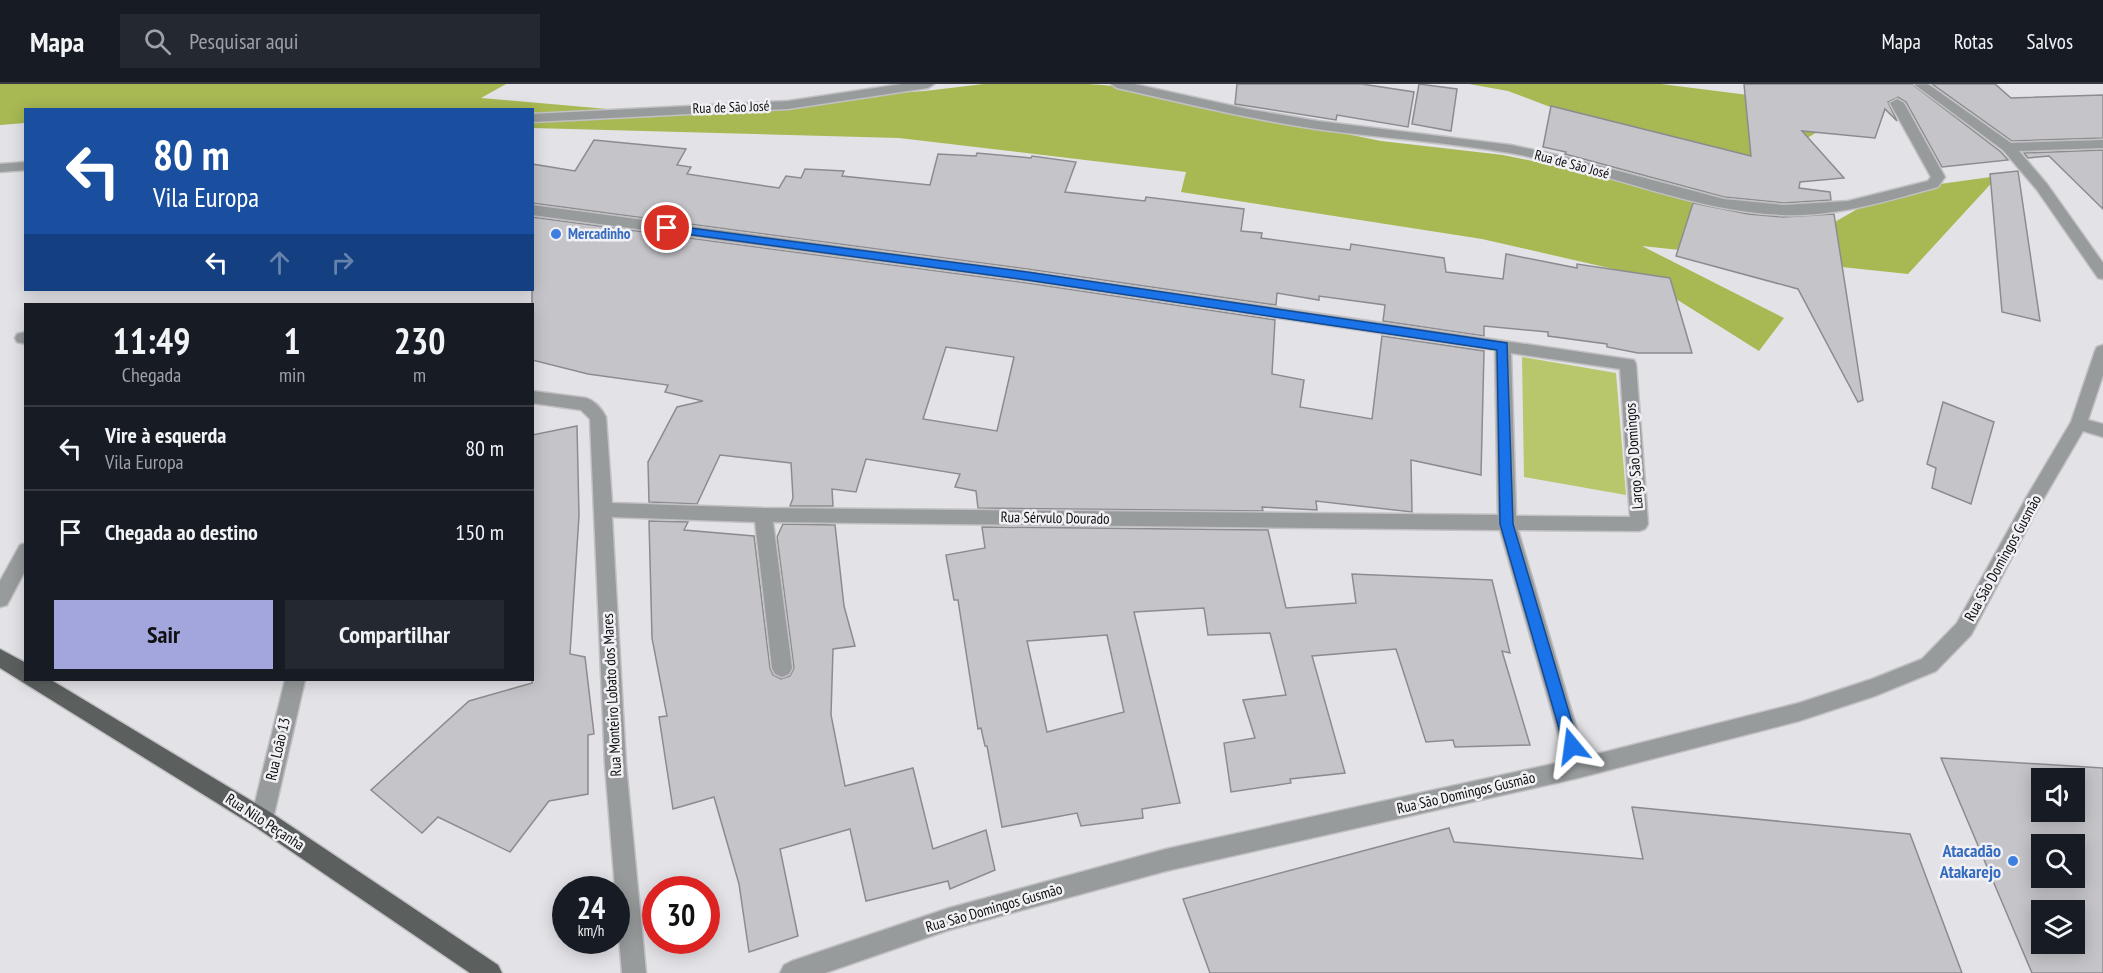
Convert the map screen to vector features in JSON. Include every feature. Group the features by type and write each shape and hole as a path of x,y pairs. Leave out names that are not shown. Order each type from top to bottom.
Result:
{"main road":[{"path":"0,658 24,673"},
{"name":"Rua Nilo Peçanha","path":"36,681 262,819 490,973"}],"street":[{"name":"Rua de São José","path":"534,118 788,105 928,84"},
{"name":"Rua de São José","path":"1117,84 1247,114 1510,149 1562,160 1724,204 1784,210 1848,206 1933,184 1938,177 1897,103"},
{"path":"1920,84 2008,147 2042,187 2103,274"},
{"path":"2008,147 2103,144"},
{"path":"0,168 24,166"},
{"path":"534,210 1015,274 1503,346 1507,524 1578,768"},
{"name":"Largo São Domingos","path":"1503,346 1628,364 1639,524 1507,524"},
{"name":"Rua São Domingos Gusmão","path":"792,973 949,919 1166,860 1578,768 1799,712 1875,687 1929,665 1964,629 2032,503 2079,423 2103,351"},
{"name":"Rua Monteiro Lobato dos Mares","path":"534,397 586,404 598,417 614,765 626,916 634,973"},
{"path":"2079,423 2103,431"},
{"name":"Rua Sérvulo Dourado","path":"604,510 763,515 1507,524"},
{"path":"763,515 782,668"},
{"path":"0,599 24,554"},
{"name":"Rua Loão 13","path":"262,819 295,681"}],"green space":[{"path":"0,84 506,84 481,98 630,111 925,91 984,84 1089,84 1114,86 1381,141 1503,155 1833,223 1889,191 1998,176 1908,274 1642,246 1784,318 1759,351 1641,277 1622,271 1482,239 1181,192 1186,172 899,138 534,128 534,108 24,108 24,123 0,125"},
{"path":"1469,84 1661,84 1764,97 1824,128 1770,160 1603,127 1508,91"},
{"path":"1522,357 1616,373 1626,495 1524,477"}],"building":[{"path":"1237,84 1362,84 1414,92 1408,127 1337,115 1336,120 1235,104"},
{"path":"1419,84 1457,89 1451,131 1412,124"},
{"path":"1744,84 1912,84 2001,152 2008,160 1942,167 1906,102 1898,97 1888,102 1897,121 1885,109 1875,138 1802,131 1844,178 1800,182 1799,188 1830,192 1831,200 1784,203 1724,197 1543,147 1551,106 1751,156"},
{"path":"1932,84 1995,84 2011,98 2103,95 2103,138 2012,141"},
{"path":"594,140 686,149 677,165 691,167 687,174 779,188 786,176 801,178 805,169 844,171 842,176 930,185 938,154 976,156 977,153 1031,158 1032,156 1076,162 1065,192 1145,201 1146,197 1244,209 1241,231 1262,233 1261,238 1350,250 1351,244 1444,258 1446,272 1503,279 1506,254 1577,268 1577,264 1670,278 1692,353 1638,353 1607,347 1607,344 1548,336 1548,332 1484,326 1484,336 1383,321 1385,305 1319,296 1319,300 1277,293 1276,305 1027,269 534,203 534,164 575,171"},
{"path":"2103,150 2103,209 2049,156 2028,158 2024,153"},
{"path":"2018,171 2040,321 2002,312 1990,174"},
{"path":"1693,203 1748,214 1783,217 1834,214 1863,400 1858,402 1798,289 1676,256"},
{"path":"534,217 1027,283 1275,320 1272,374 1304,380 1300,407 1372,419 1382,336 1484,351 1481,475 1411,460 1412,512 1316,501 1317,510 1262,507 1263,511 978,508 976,491 955,487 960,474 866,459 856,492 832,489 833,506 790,506 793,498 791,463 720,455 697,504 649,502 648,462 677,407 703,401 665,392 668,385 588,374 534,360 532,291 534,291","holes":["946,347 1014,357 997,431 923,419"]},
{"path":"1943,402 1994,422 1971,504 1932,488 1936,468 1927,464"},
{"path":"577,426 579,516 570,654 585,657 594,734 588,735 588,794 549,801 510,852 438,817 422,833 371,790 469,701 534,681 534,435"},
{"path":"649,521 688,522 684,530 754,536 770,668 773,675 781,679 790,676 794,668 777,537 783,524 835,525 844,606 855,646 833,649 831,715 845,786 913,768 933,849 986,830 995,870 950,889 948,881 866,901 850,829 780,849 798,936 749,952 739,884 714,797 673,809 659,717 667,716 652,638"},
{"path":"982,527 1268,530 1286,608 1356,603 1352,574 1492,580 1510,653 1502,651 1530,745 1455,747 1453,740 1426,742 1396,649 1312,656 1345,773 1290,779 1291,783 1231,792 1224,743 1255,738 1243,700 1286,695 1270,633 1208,635 1204,608 1134,612 1180,803 1142,809 1143,818 1081,826 1077,813 1002,827 987,746 985,746 981,728 978,729 958,600 954,600 946,555 985,548","holes":["1107,635 1124,712 1047,732 1027,641"]},
{"name":"Atacadão Atakarejo","path":"1941,758 2103,768 2103,973 2032,973"},
{"path":"1632,807 1910,834 1962,973 1210,973 1183,899 1449,828 1454,842 1643,859"}],"place":[{"name":"Mercadinho","path":"556,234"},
{"name":"Atacadão Atakarejo","path":"2013,861"}],"route":[{"path":"667,228 1027,276 1503,346 1507,524 1572,746"}]}
